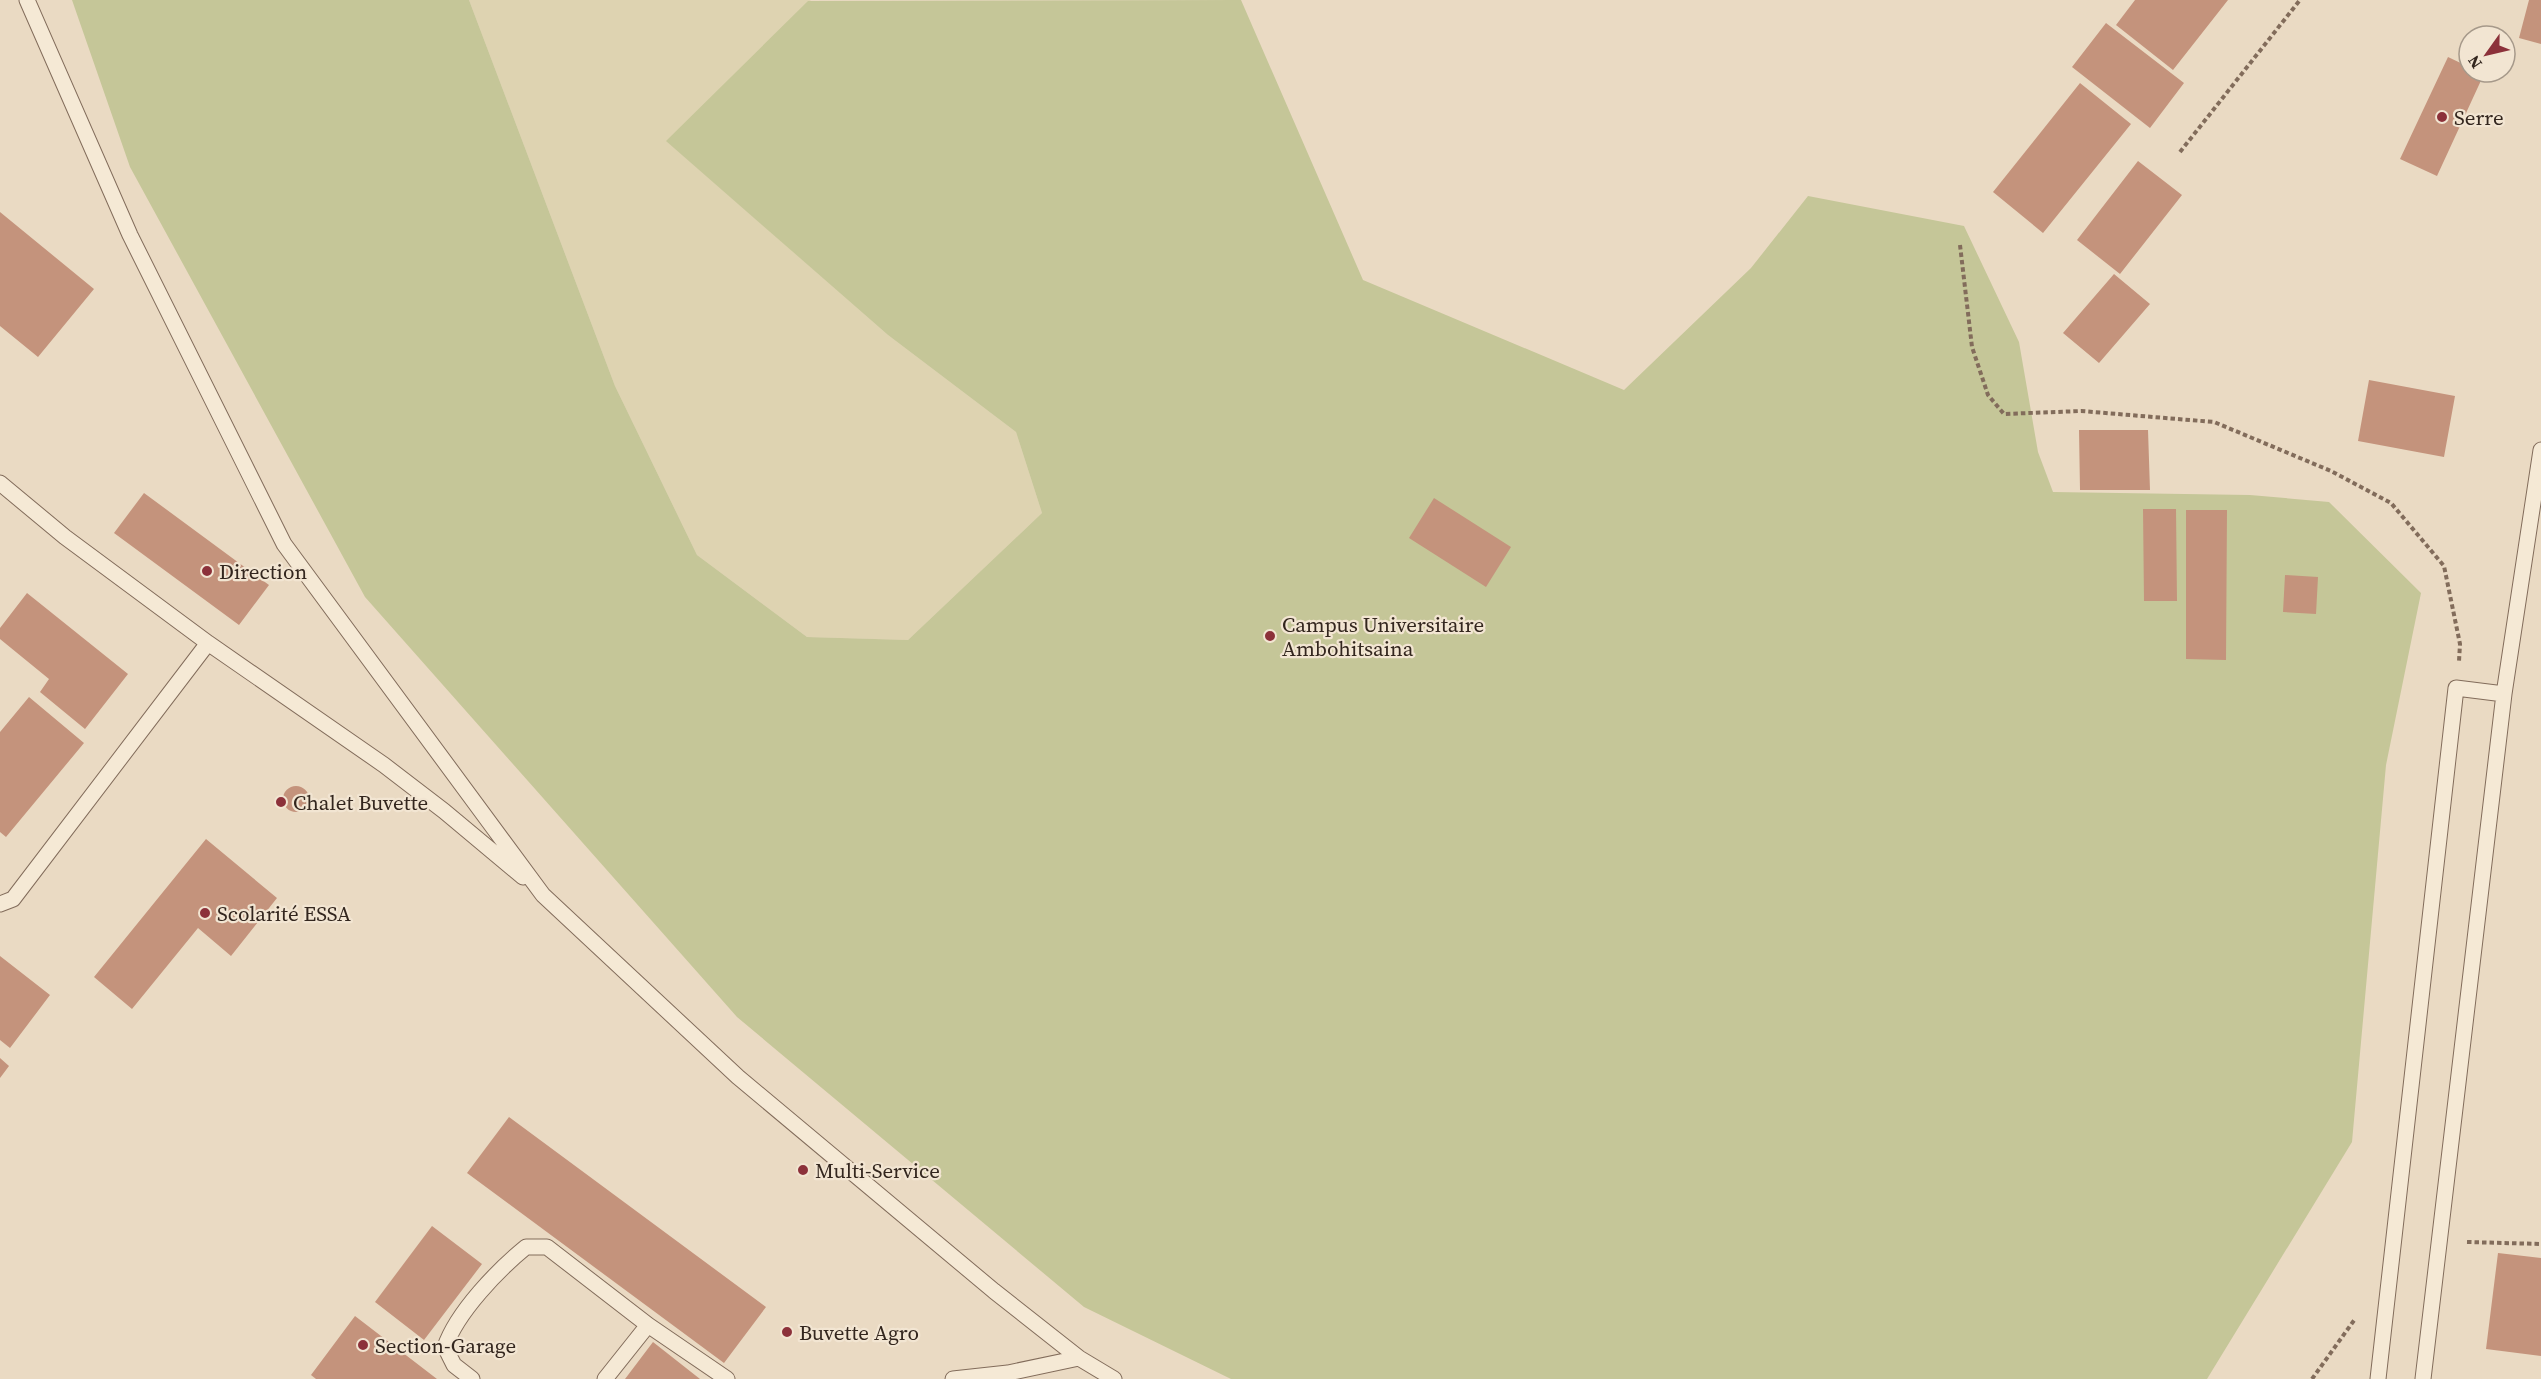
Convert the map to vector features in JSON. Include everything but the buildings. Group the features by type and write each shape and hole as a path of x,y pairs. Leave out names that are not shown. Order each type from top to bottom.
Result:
{"lane":[{"path":"27,0 130,235 284,544 543,895"},
{"path":"2423,1379 2504,694 2541,450"},
{"path":"0,483 65,537 208,643 384,765 444,811 543,895 738,1077 994,1292 1079,1358 1114,1379"},
{"path":"0,904 13,899 208,643"},
{"path":"2378,1379 2456,688 2504,694"},
{"path":"472,1379 454,1365 446,1347 451,1330 506,1263 525,1247 547,1247 648,1325 727,1379"},
{"path":"605,1379 648,1325"},
{"path":"953,1379 1008,1373 1079,1358"}],"path":[{"path":"2180,152 2300,0"},
{"path":"1960,245 1972,347 1988,395 2004,414 2081,411 2214,422 2331,471 2391,503 2444,566 2460,644 2456,688"},
{"path":"2439,1241 2541,1244"},
{"path":"2312,1379 2358,1314"}],"shaded area":[{"path":"469,0 811,0 667,141 888,335 1016,432 1042,513 908,640 807,637 697,555 615,386"}],"green space":[{"path":"72,0 469,0 615,386 697,555 807,637 908,640 1042,513 1016,432 888,335 666,141 808,1 1241,0 1363,280 1624,390 1751,268 1808,196 1964,226 2019,342 2038,452 2053,492 2250,495 2329,502 2421,593 2386,765 2352,1142 2207,1379 1231,1379 1084,1307 737,1017 365,597 130,167"}],"place":[{"name":"Serre","path":"2442,117"},
{"name":"Direction","path":"207,571"},
{"name":"Campus Universitaire Ambohitsaina","path":"1270,636"},
{"name":"Chalet Buvette","path":"281,802"},
{"name":"Scolarité ESSA","path":"205,913"},
{"name":"Multi-Service","path":"803,1170"},
{"name":"Buvette Agro","path":"787,1332"},
{"name":"Section-Garage","path":"363,1345"}]}
